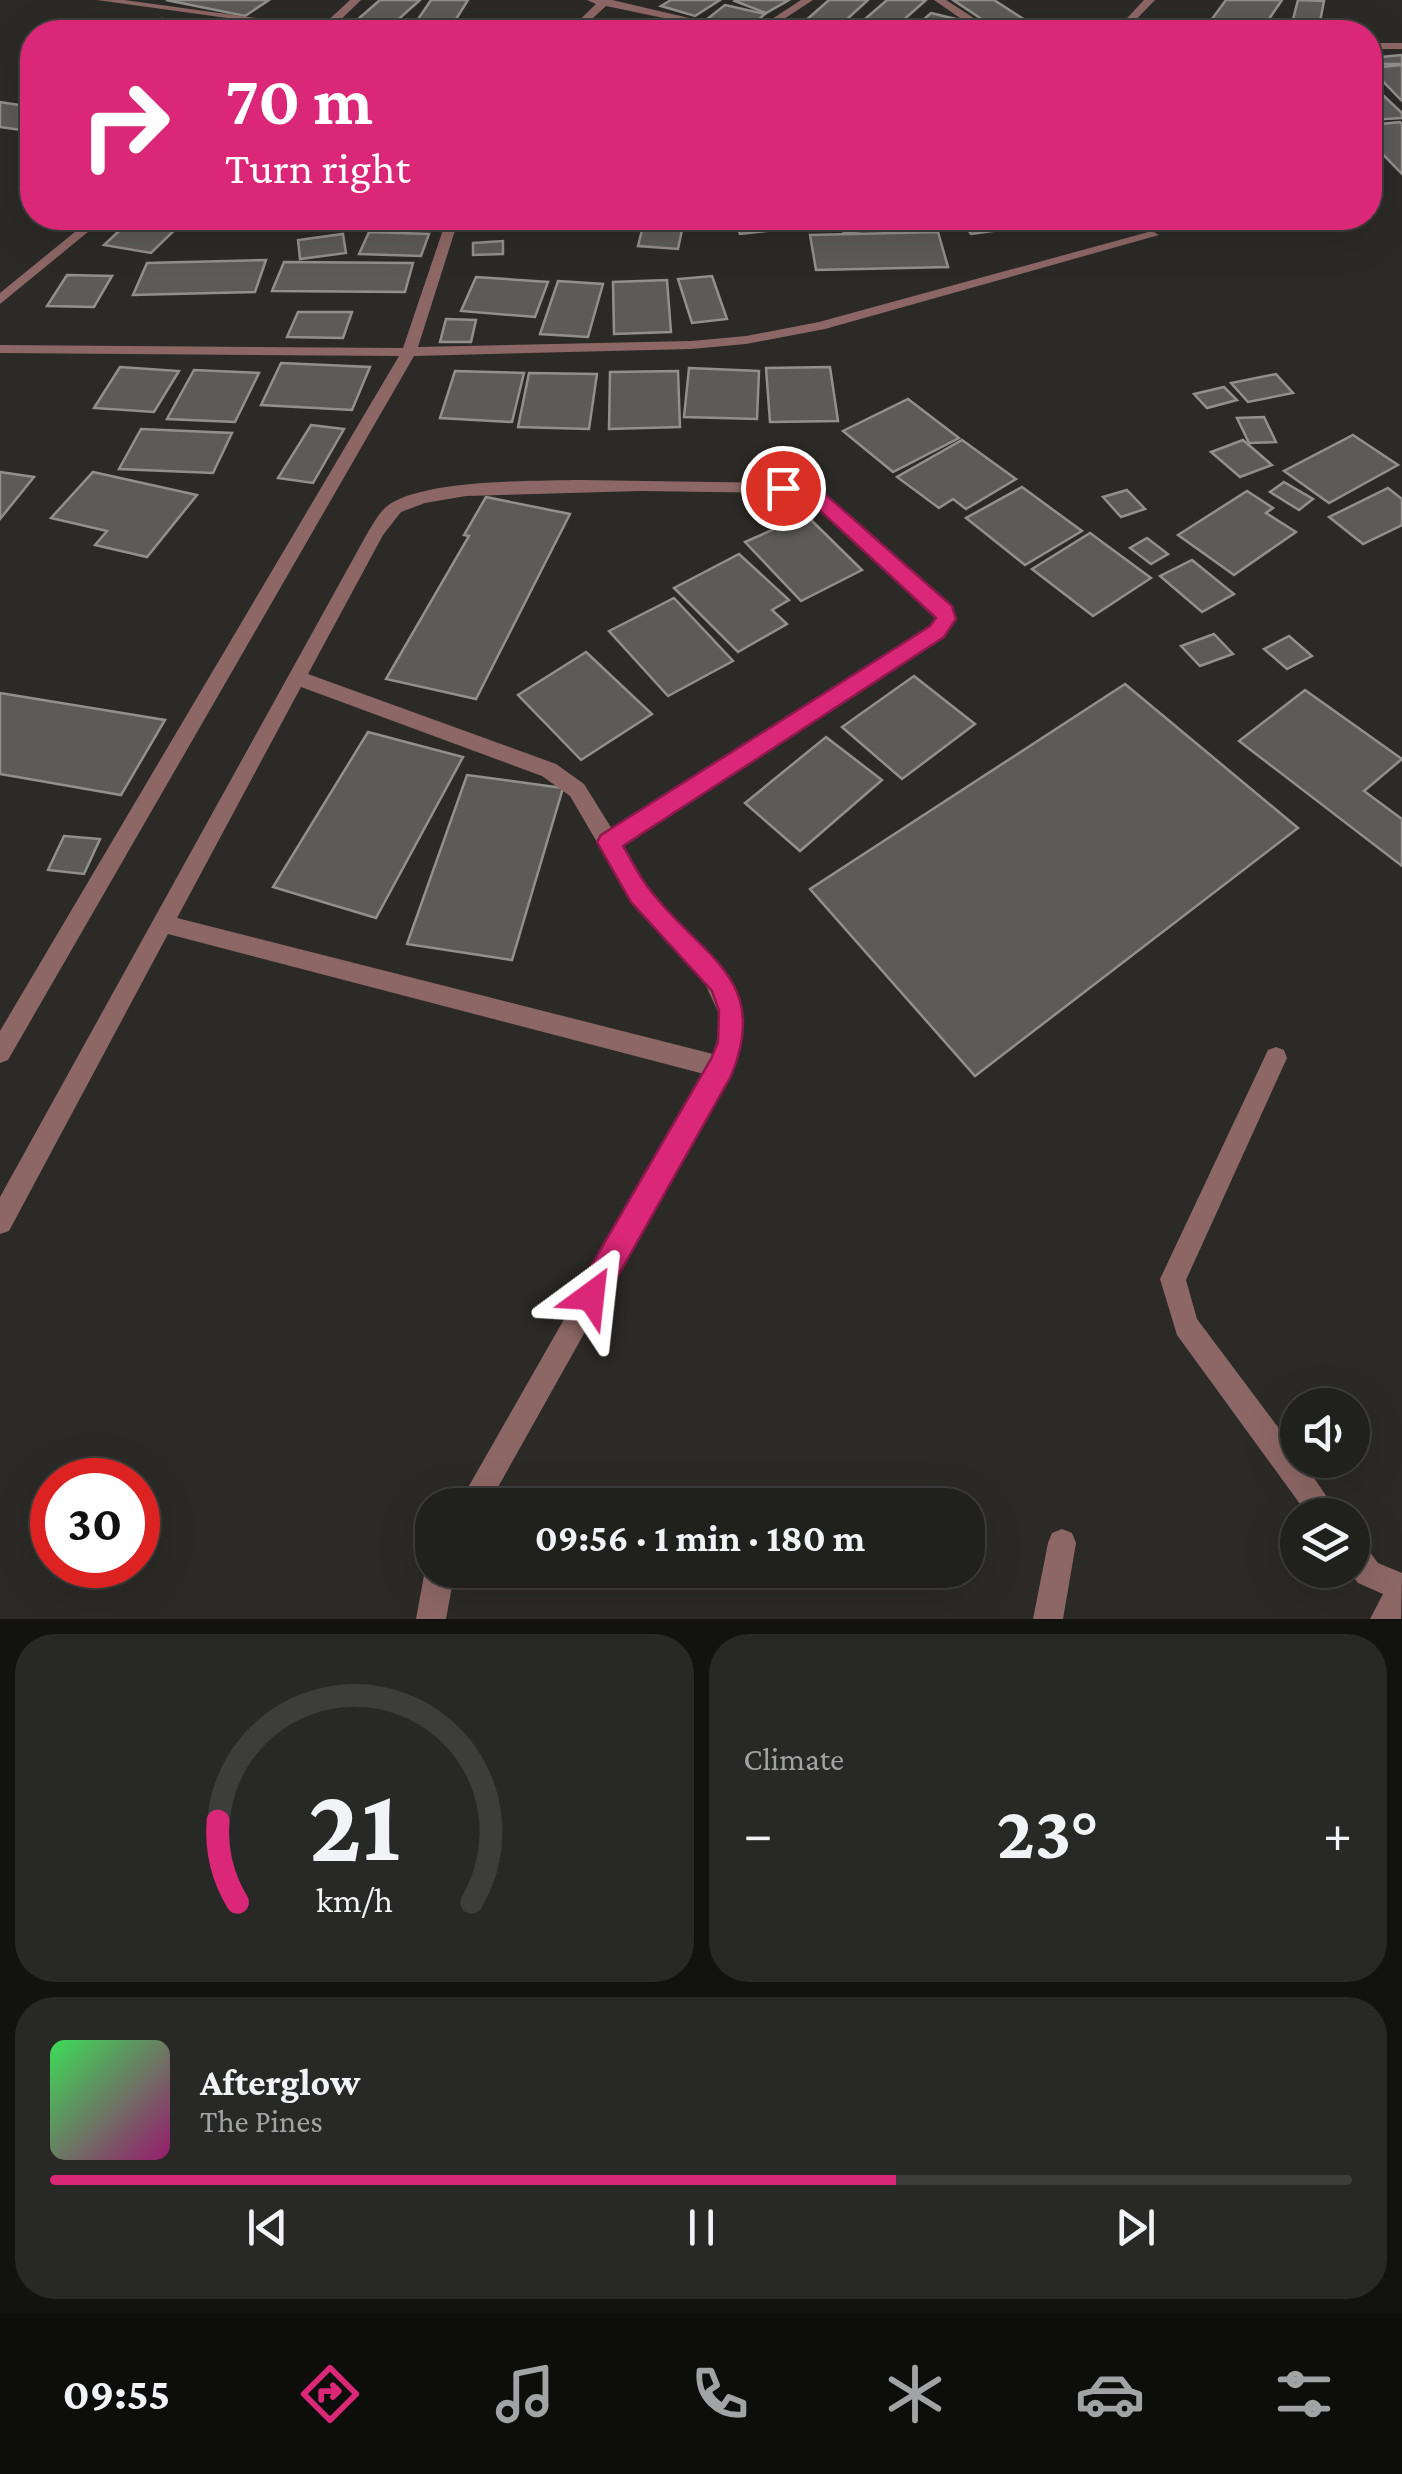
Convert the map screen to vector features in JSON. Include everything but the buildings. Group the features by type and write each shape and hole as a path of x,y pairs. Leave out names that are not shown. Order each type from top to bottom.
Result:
{"street":[{"path":"102,0 240,20"},
{"path":"335,20 356,0"},
{"path":"777,20 808,0"},
{"path":"939,0 970,20"},
{"path":"1131,20 1150,0"},
{"path":"583,20 600,1 688,20"},
{"path":"0,300 85,230"},
{"path":"0,1052 410,352 449,230"},
{"path":"0,349 410,352 746,340 820,326 1152,236"},
{"path":"0,1222 376,532 394,508 438,494 494,489 783,488 818,499 944,612 946,619 937,632 609,842"},
{"path":"298,678 549,770 577,790 639,895 723,984 732,1011 731,1042 721,1067 482,1488"},
{"path":"165,924 721,1067"},
{"path":"1276,1058 1173,1279 1186,1326 1312,1498"},
{"path":"1048,1619 1062,1543"},
{"path":"1370,1574 1402,1588 1385,1619"},
{"path":"431,1619 437,1588"}],"route":[{"path":"591,1296 721,1067 731,1042 732,1011 723,984 639,895 609,842 937,632 946,619 944,612 818,499 783,488"}]}
